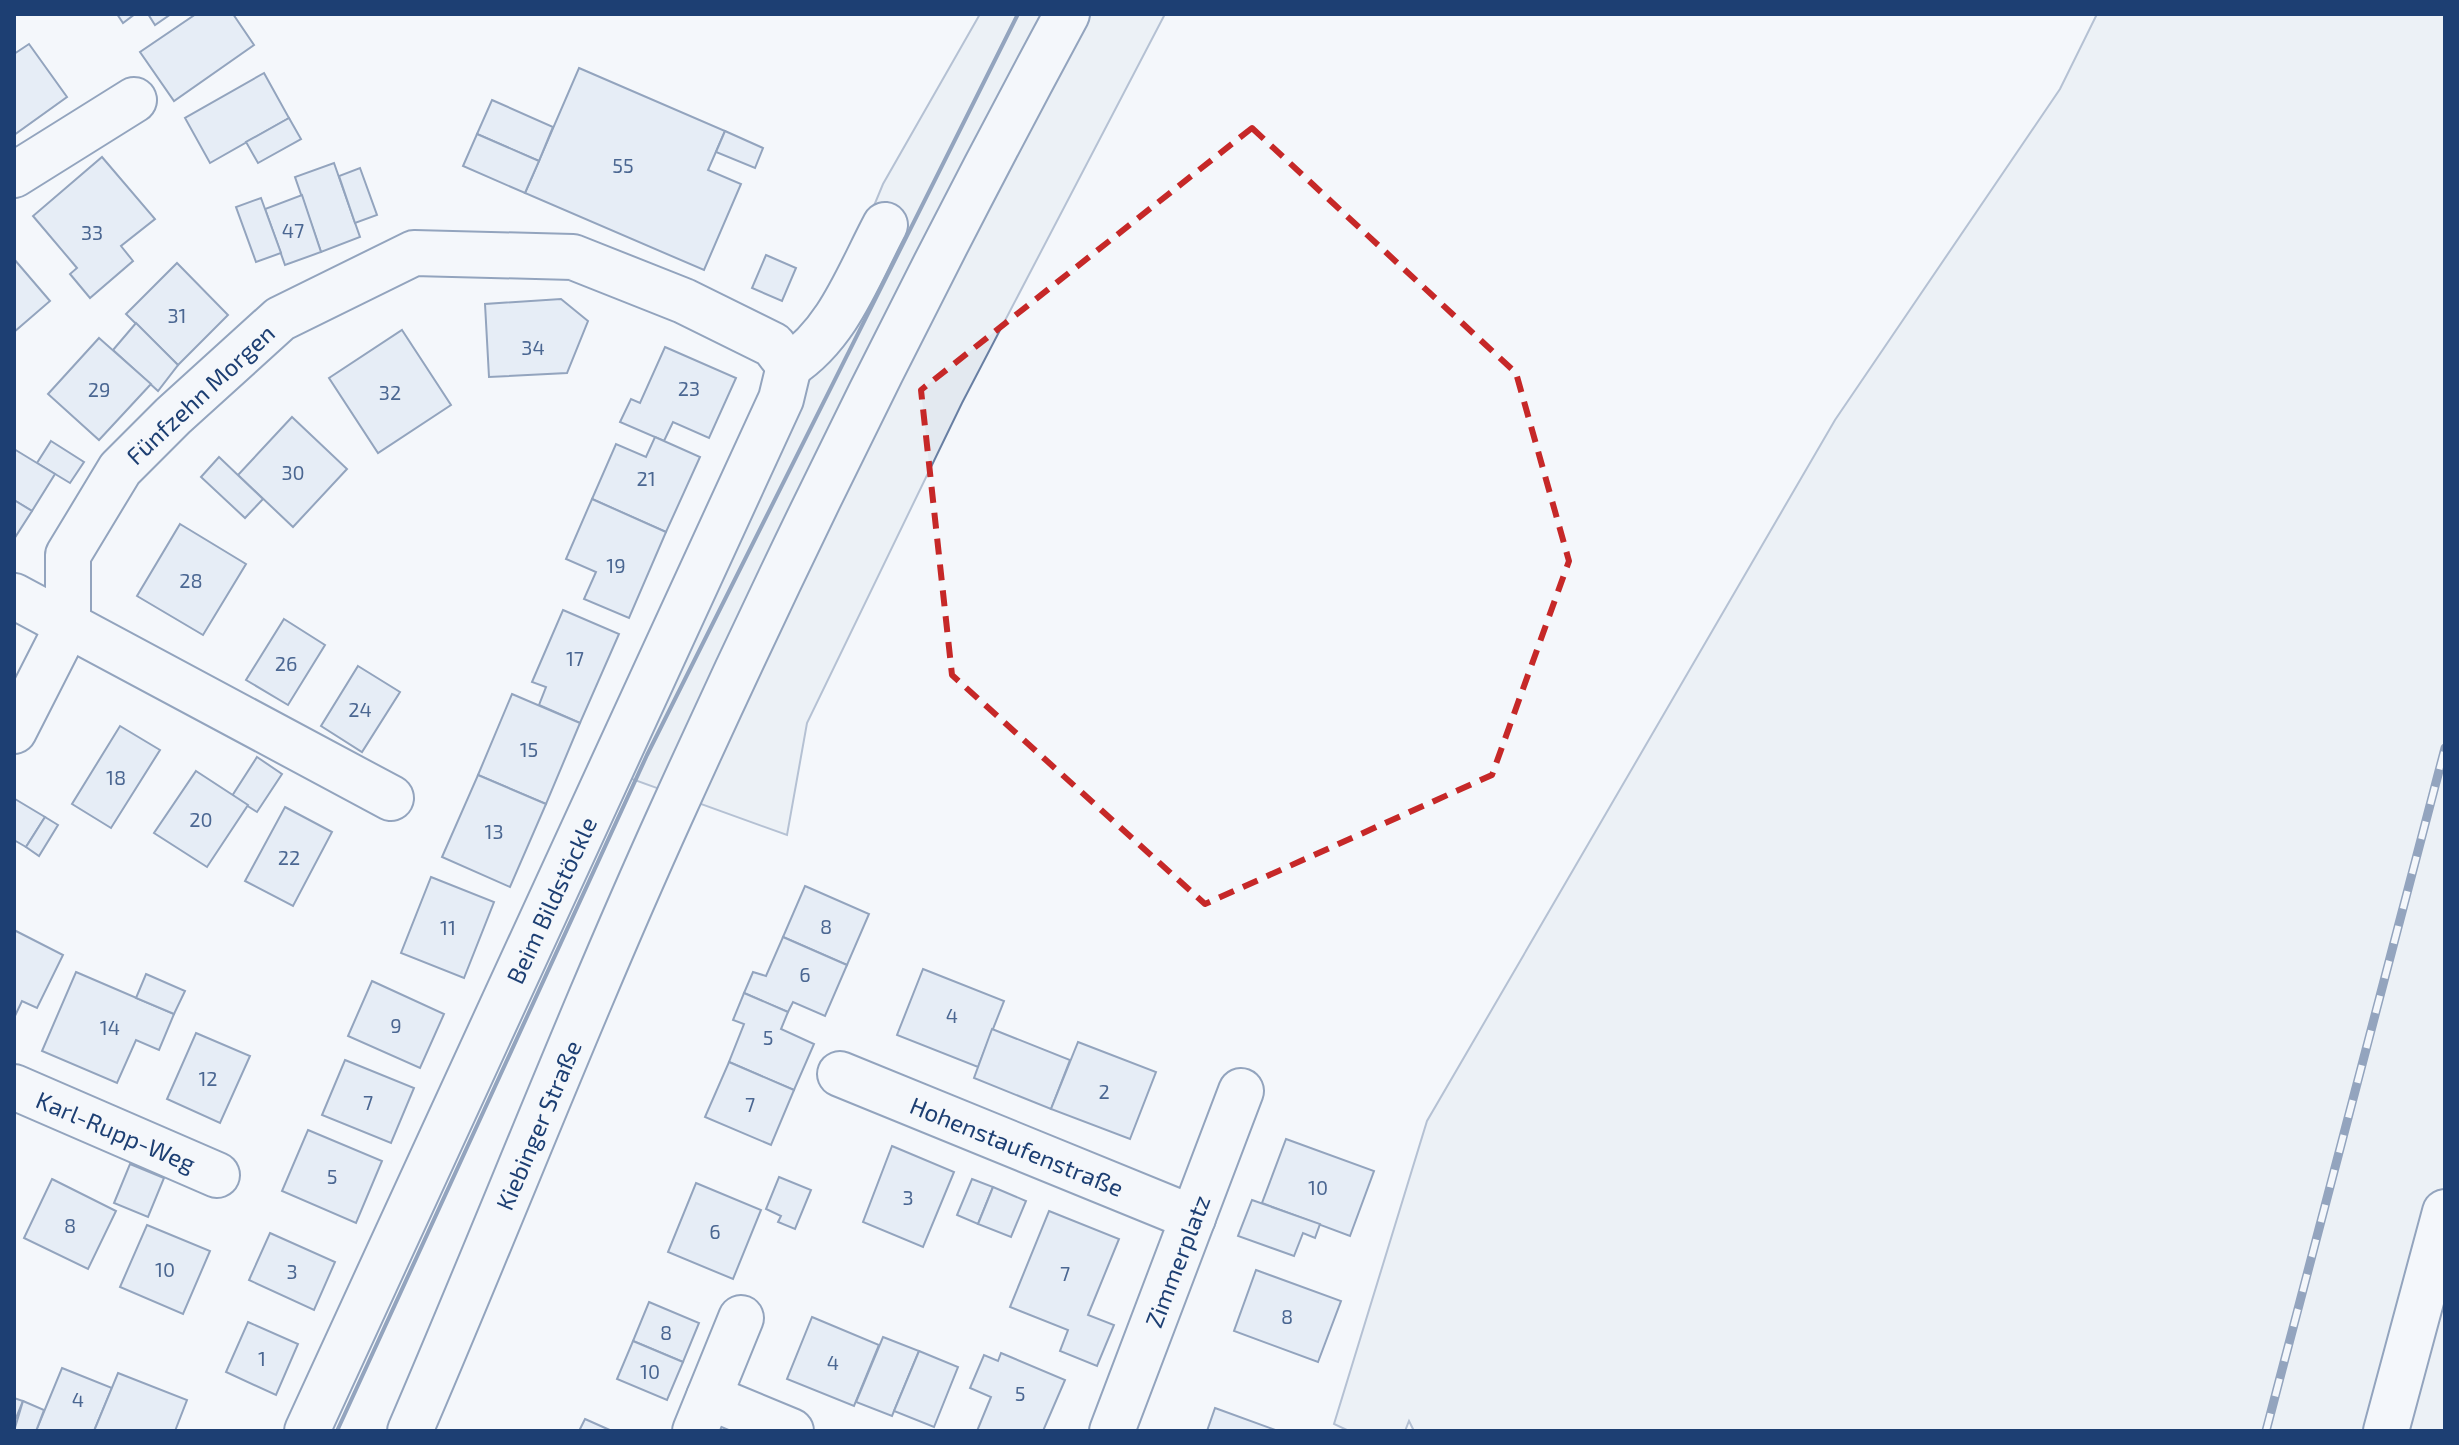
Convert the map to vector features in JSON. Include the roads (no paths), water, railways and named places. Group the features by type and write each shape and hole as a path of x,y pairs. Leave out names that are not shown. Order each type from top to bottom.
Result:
{"street":[{"name":"Kiebinger Straße","path":"410,1431 668,820 913,306 1067,14"},
{"path":"14,175 134,100"},
{"path":"789,366 811,352 830,330 885,225"},
{"name":"Fünfzehn Morgen","path":"14,731 68,625 68,555 120,469 173,416 280,319 414,253 573,257 684,301 773,345 789,366"},
{"name":"Beim Bildstöckle","path":"307,1431 781,399 789,366"},
{"path":"14,596 391,798"},
{"name":"Hohenstaufenstraße","path":"840,1074 1193,1218"},
{"name":"Karl-Rupp-Weg","path":"14,1087 217,1175"},
{"name":"Zimmerplatz","path":"1112,1431 1241,1091"},
{"path":"2386,1431 2445,1212"},
{"path":"741,1318 702,1414 791,1431"}],"railway":[{"path":"2266,1431 2445,748"}]}
